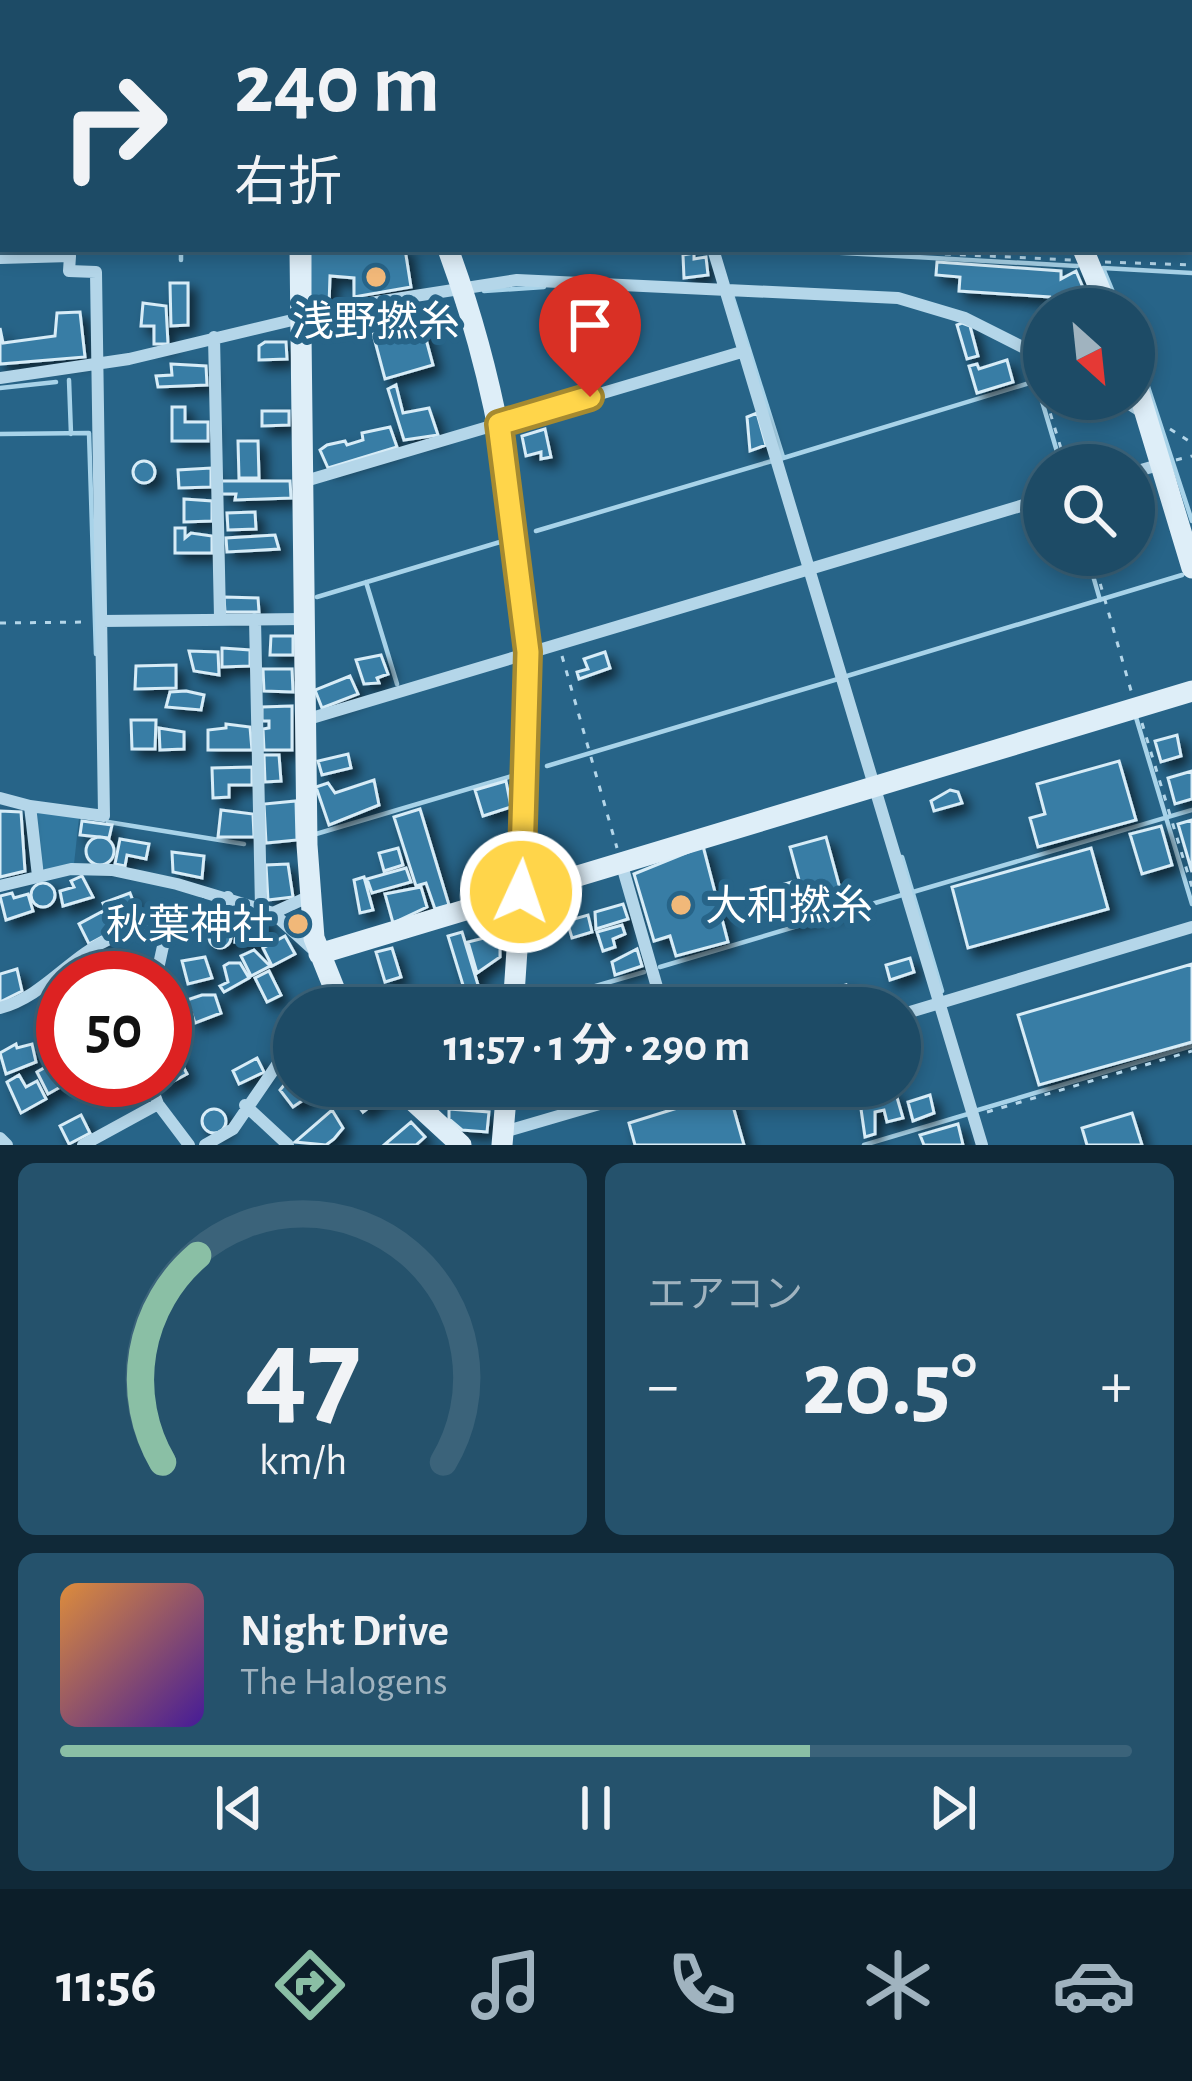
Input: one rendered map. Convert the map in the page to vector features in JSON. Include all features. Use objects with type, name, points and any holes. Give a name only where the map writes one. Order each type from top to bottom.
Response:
[{"type":"street","points":[[299,252],[310,896],[319,954],[333,987]]},
{"type":"street","points":[[449,252],[499,424],[528,652],[514,987]]},
{"type":"street","points":[[714,252],[982,1145]]},
{"type":"street","points":[[1086,255],[1099,288]]},
{"type":"street","points":[[0,257],[70,256],[69,271],[96,272],[104,816],[0,798]]},
{"type":"street","points":[[0,378],[98,365],[462,286],[593,280],[898,298],[965,318],[1023,347]]},
{"type":"street","points":[[214,338],[220,617]]},
{"type":"street","points":[[302,482],[745,351]]},
{"type":"street","points":[[1150,420],[1192,568]]},
{"type":"street","points":[[1155,466],[1164,463]]},
{"type":"street","points":[[305,720],[1023,505]]},
{"type":"street","points":[[254,619],[267,910]]},
{"type":"street","points":[[100,621],[304,619]]},
{"type":"street","points":[[319,954],[1192,691]]},
{"type":"street","points":[[30,806],[38,876]]},
{"type":"street","points":[[621,862],[657,987]]},
{"type":"street","points":[[0,886],[70,869],[112,870],[267,910],[319,954]]},
{"type":"street","points":[[267,910],[310,896]]},
{"type":"street","points":[[0,1008],[28,1000],[112,938],[135,932],[165,937],[212,921],[228,897]]},
{"type":"street","points":[[921,1009],[1192,927]]},
{"type":"street","points":[[162,951],[165,937]]},
{"type":"street","points":[[205,1145],[233,1129],[273,1068]]},
{"type":"street","points":[[245,1106],[287,1145]]},
{"type":"street","points":[[83,1145],[153,1107]]},
{"type":"street","points":[[160,1107],[189,1145]]},
{"type":"street","points":[[420,1107],[461,1145]]},
{"type":"street","points":[[505,1107],[503,1138],[598,1107]]},
{"type":"street","points":[[0,1138],[7,1145]]},
{"type":"path","points":[[963,252],[1086,255],[1192,265]]},
{"type":"path","points":[[1155,419],[1192,442]]},
{"type":"path","points":[[1098,576],[1192,887]]},
{"type":"path","points":[[0,623],[100,621]]},
{"type":"path","points":[[558,643],[621,862]]},
{"type":"path","points":[[974,1116],[1192,1051]]},
{"type":"shaded area","points":[[35,814],[79,818],[74,864],[45,870],[39,864]]},
{"type":"building","name":"浅野撚糸","points":[[310,252],[405,252],[411,287],[354,297],[354,278],[330,276],[329,305],[310,304]]},
{"type":"building","points":[[694,253],[694,259],[706,257],[708,275],[684,278],[683,255]]},
{"type":"building","points":[[937,262],[1061,271],[1061,279],[1076,271],[1083,288],[1023,288],[1023,295],[959,291],[960,277],[936,275]]},
{"type":"building","points":[[170,283],[188,283],[188,325],[171,326]]},
{"type":"building","points":[[143,303],[166,306],[168,344],[154,344],[154,326],[141,326]]},
{"type":"building","name":"浅野撚糸","points":[[417,306],[433,365],[385,379],[373,334],[384,332],[382,317]]},
{"type":"building","points":[[80,312],[85,357],[0,364],[0,328],[3,343],[55,336],[57,313]]},
{"type":"building","points":[[957,325],[970,326],[978,356],[967,359]]},
{"type":"building","points":[[286,342],[287,359],[259,360],[259,346]]},
{"type":"building","points":[[1007,360],[1013,382],[977,393],[969,366],[977,364],[979,369]]},
{"type":"building","points":[[171,364],[206,366],[207,385],[158,387],[156,376],[172,375]]},
{"type":"building","points":[[396,385],[403,413],[429,408],[438,435],[404,440],[388,389]]},
{"type":"building","points":[[172,407],[185,407],[185,422],[208,422],[208,441],[172,441]]},
{"type":"building","points":[[262,411],[289,411],[289,425],[262,426]]},
{"type":"building","points":[[757,413],[766,445],[750,451],[747,417]]},
{"type":"building","points":[[390,427],[397,447],[328,468],[320,450],[327,445],[345,441],[347,445],[363,440],[362,433]]},
{"type":"building","points":[[545,429],[551,457],[541,459],[541,452],[526,456],[522,436]]},
{"type":"building","points":[[238,441],[258,441],[259,478],[239,478]]},
{"type":"building","points":[[144,461],[155,472],[144,483],[133,472]]},
{"type":"building","points":[[211,468],[211,487],[179,488],[178,470]]},
{"type":"building","points":[[221,481],[290,481],[291,498],[235,500],[236,494],[221,494]]},
{"type":"building","points":[[184,499],[212,501],[212,521],[184,522]]},
{"type":"building","points":[[255,512],[256,529],[228,530],[227,513]]},
{"type":"building","points":[[175,528],[185,528],[185,538],[191,533],[212,536],[212,553],[175,553]]},
{"type":"building","points":[[275,535],[279,549],[227,552],[226,538]]},
{"type":"building","points":[[224,597],[258,598],[259,612],[225,612]]},
{"type":"building","points":[[271,636],[293,636],[293,655],[270,655]]},
{"type":"building","points":[[222,648],[250,650],[250,666],[222,667]]},
{"type":"building","points":[[189,651],[218,652],[219,675],[194,671]]},
{"type":"building","points":[[605,652],[610,668],[579,679],[577,672],[588,669],[584,659]]},
{"type":"building","points":[[381,655],[388,674],[377,678],[379,683],[364,684],[356,660]]},
{"type":"building","points":[[176,665],[176,688],[135,689],[136,666]]},
{"type":"building","points":[[263,669],[292,669],[293,692],[264,691]]},
{"type":"building","points":[[350,676],[358,694],[322,708],[315,690]]},
{"type":"building","points":[[170,692],[204,695],[201,710],[166,707]]},
{"type":"building","points":[[292,706],[292,750],[264,750],[263,729],[269,728],[269,721],[262,721],[262,707]]},
{"type":"building","points":[[131,720],[156,720],[155,749],[132,749]]},
{"type":"building","points":[[226,724],[250,727],[252,750],[208,750],[208,730],[226,728]]},
{"type":"building","points":[[159,728],[184,732],[184,749],[160,750]]},
{"type":"building","points":[[1177,735],[1181,756],[1161,762],[1155,741]]},
{"type":"building","points":[[348,754],[351,768],[322,775],[318,761]]},
{"type":"building","points":[[264,755],[279,755],[281,781],[265,782]]},
{"type":"building","points":[[1119,761],[1136,820],[1038,847],[1030,818],[1045,814],[1037,784]]},
{"type":"building","points":[[252,767],[252,785],[229,785],[229,797],[213,798],[212,768]]},
{"type":"building","points":[[1192,771],[1192,799],[1175,804],[1168,778]]},
{"type":"building","points":[[374,780],[379,805],[329,825],[316,787],[328,783],[335,793]]},
{"type":"building","points":[[506,781],[511,807],[483,816],[475,790]]},
{"type":"building","points":[[950,790],[958,792],[962,803],[934,811],[931,801]]},
{"type":"building","points":[[296,801],[297,840],[266,843],[264,804]]},
{"type":"building","points":[[420,809],[449,905],[435,909],[426,883],[416,886],[394,817]]},
{"type":"building","points":[[221,810],[253,814],[254,837],[218,837]]},
{"type":"building","points":[[0,811],[21,812],[25,871],[0,877]]},
{"type":"building","points":[[1192,820],[1192,872],[1178,824]]},
{"type":"building","points":[[82,821],[112,825],[109,838],[80,835]]},
{"type":"building","points":[[1161,826],[1172,865],[1142,874],[1130,834]]},
{"type":"building","points":[[100,837],[110,841],[114,851],[110,861],[100,865],[90,861],[86,851],[90,841]]},
{"type":"building","points":[[826,837],[845,907],[784,924],[774,887],[799,880],[790,847]]},
{"type":"building","points":[[120,839],[149,844],[146,859],[127,855],[125,866],[115,864]]},
{"type":"building","name":"大和撚糸","points":[[703,846],[728,942],[676,956],[670,936],[654,941],[634,874]]},
{"type":"building","points":[[398,848],[403,865],[384,871],[379,853]]},
{"type":"building","points":[[1091,848],[1108,909],[968,948],[952,887]]},
{"type":"building","points":[[172,852],[204,856],[202,878],[173,872]]},
{"type":"building","points":[[288,864],[293,897],[268,900],[266,865]]},
{"type":"building","points":[[406,868],[411,882],[372,893],[367,879]]},
{"type":"building","points":[[82,876],[93,897],[63,906],[60,891],[74,887],[71,881]]},
{"type":"building","points":[[364,877],[373,910],[360,913],[354,880]]},
{"type":"building","points":[[43,883],[55,895],[43,907],[31,895]]},
{"type":"building","points":[[421,887],[427,907],[393,923],[385,894]]},
{"type":"building","points":[[12,893],[14,898],[28,894],[33,911],[6,920],[0,896]]},
{"type":"building","points":[[130,893],[135,906],[109,916],[103,903]]},
{"type":"building","points":[[623,904],[628,919],[596,929],[595,912]]},
{"type":"building","points":[[103,911],[113,931],[89,944],[79,924]]},
{"type":"building","points":[[588,915],[592,932],[572,938],[567,921]]},
{"type":"building","points":[[254,918],[267,920],[261,944],[235,942],[237,922],[252,927]]},
{"type":"building","points":[[622,925],[625,934],[613,939],[615,947],[603,951],[597,932]]},
{"type":"building","points":[[220,926],[231,937],[220,948],[209,937]]},
{"type":"building","points":[[462,932],[479,987],[464,987],[448,936]]},
{"type":"building","points":[[500,934],[500,957],[477,973],[468,942]]},
{"type":"building","points":[[285,936],[295,954],[272,966],[263,948]]},
{"type":"building","points":[[392,948],[401,977],[385,982],[376,952]]},
{"type":"building","points":[[637,949],[642,966],[615,975],[612,962]]},
{"type":"building","points":[[254,950],[270,966],[251,976],[241,956]]},
{"type":"building","points":[[205,957],[212,978],[192,983],[192,959]]},
{"type":"building","points":[[910,958],[914,972],[890,980],[886,965]]},
{"type":"building","points":[[240,963],[249,978],[224,992],[220,986],[228,982],[224,966]]},
{"type":"building","points":[[1192,964],[1192,1042],[1039,1085],[1018,1015]]},
{"type":"building","points":[[17,969],[22,991],[0,1002],[0,974]]},
{"type":"building","points":[[269,971],[277,987],[273,987],[273,999],[267,1002],[255,978]]},
{"type":"building","points":[[215,995],[221,1013],[195,1023],[192,998]]},
{"type":"building","points":[[16,1044],[17,1048],[32,1044],[36,1062],[6,1074],[0,1053]]},
{"type":"building","points":[[257,1058],[264,1072],[239,1084],[233,1071]]},
{"type":"building","points":[[19,1075],[26,1087],[36,1082],[36,1105],[21,1113],[7,1082]]},
{"type":"building","points":[[930,1095],[934,1113],[913,1121],[909,1107],[921,1107],[921,1098]]},
{"type":"building","points":[[681,1107],[733,1107],[744,1145],[635,1145],[629,1123]]},
{"type":"building","points":[[861,1107],[900,1107],[903,1118],[887,1122],[884,1110],[875,1112],[875,1134],[865,1137]]},
{"type":"building","points":[[214,1109],[223,1112],[223,1130],[214,1133],[205,1130],[202,1121],[205,1112]]},
{"type":"building","points":[[449,1109],[489,1112],[487,1132],[462,1130],[449,1119]]},
{"type":"building","points":[[332,1110],[343,1128],[334,1139],[326,1145],[295,1142]]},
{"type":"building","points":[[1132,1113],[1142,1145],[1087,1145],[1082,1128]]},
{"type":"building","points":[[81,1115],[90,1133],[69,1144],[60,1126]]},
{"type":"building","points":[[411,1122],[425,1137],[416,1145],[384,1145]]},
{"type":"building","points":[[958,1124],[963,1145],[924,1145],[920,1135]]},
{"type":"waterway","points":[[181,252],[181,260]]},
{"type":"waterway","points":[[826,252],[1077,266]]},
{"type":"waterway","points":[[1111,288],[1103,268],[1192,273]]},
{"type":"waterway","points":[[484,291],[544,287]]},
{"type":"waterway","points":[[732,295],[783,457]]},
{"type":"waterway","points":[[69,380],[71,434]]},
{"type":"waterway","points":[[780,459],[1036,381],[1055,444]]},
{"type":"waterway","points":[[0,388],[56,382]]},
{"type":"waterway","points":[[1155,408],[1192,521]]},
{"type":"waterway","points":[[0,434],[89,433],[96,654]]},
{"type":"waterway","points":[[536,531],[772,461]]},
{"type":"waterway","points":[[317,597],[500,542]]},
{"type":"waterway","points":[[847,676],[1182,575]]},
{"type":"waterway","points":[[1093,576],[1100,600]]},
{"type":"waterway","points":[[366,582],[397,684]]},
{"type":"waterway","points":[[547,766],[838,679]]},
{"type":"waterway","points":[[1135,714],[1192,904]]},
{"type":"waterway","points":[[316,834],[512,776]]},
{"type":"waterway","points":[[913,892],[1192,810]]},
{"type":"waterway","points":[[108,822],[244,844]]},
{"type":"waterway","points":[[902,857],[942,991]]},
{"type":"waterway","points":[[660,967],[902,895]]},
{"type":"waterway","points":[[592,987],[644,972]]},
{"type":"waterway","points":[[978,1110],[1192,1046]]},
{"type":"waterway","points":[[864,1145],[968,1114]]},
{"type":"place","name":"浅野撚糸","points":[[376,277]]},
{"type":"place","name":"大和撚糸","points":[[681,905]]},
{"type":"place","name":"秋葉神社","points":[[298,924]]},
{"type":"route","points":[[521,892],[528,778],[528,652],[508,463],[499,424],[590,397]]}]
